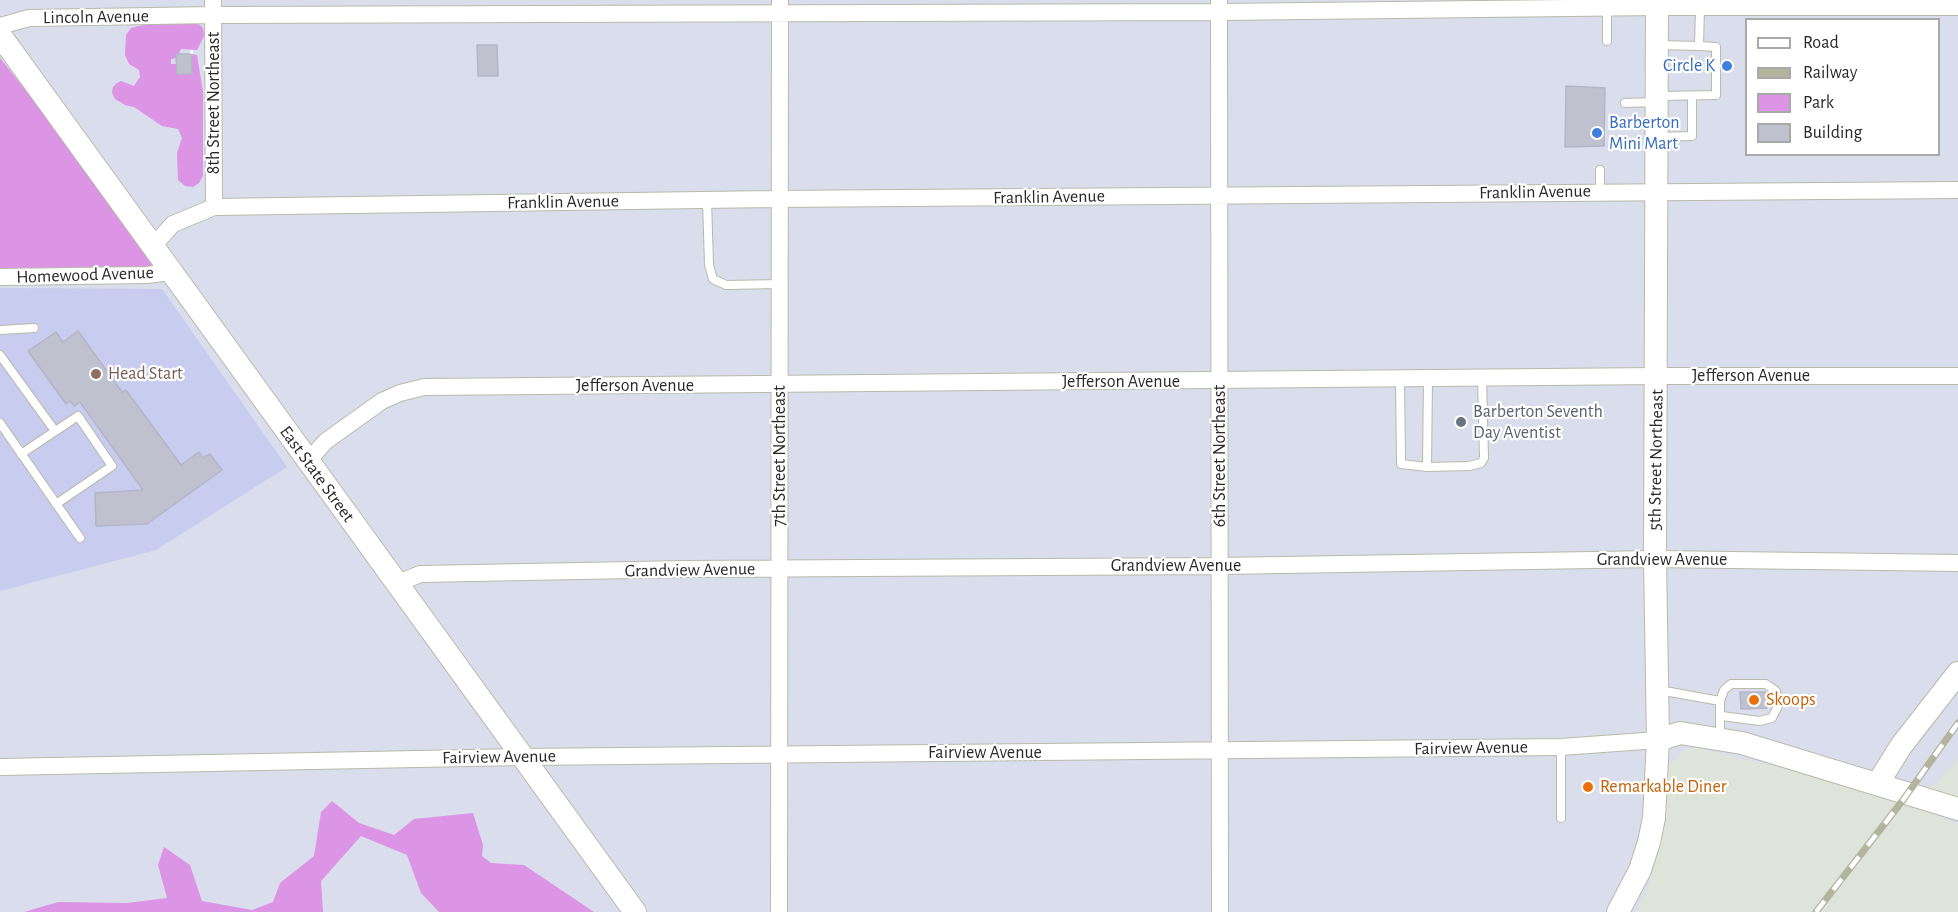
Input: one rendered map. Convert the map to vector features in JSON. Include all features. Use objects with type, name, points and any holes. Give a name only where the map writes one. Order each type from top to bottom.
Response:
[{"type":"street","name":"Lincoln Avenue","points":[[0,26],[29,18],[213,8],[1607,7],[1657,3],[1700,7],[1958,7]]},
{"type":"street","name":"5th Street Northeast","points":[[1618,912],[1640,870],[1649,842],[1654,818],[1658,740],[1655,559],[1657,3]]},
{"type":"street","name":"7th Street Northeast","points":[[779,912],[780,6]]},
{"type":"street","name":"6th Street Northeast","points":[[1219,6],[1220,912]]},
{"type":"street","name":"8th Street Northeast","points":[[213,8],[214,207]]},
{"type":"street","name":"East State Street","points":[[0,35],[635,912]]},
{"type":"street","name":"Franklin Avenue","points":[[153,246],[173,224],[214,207],[780,199],[1958,190]]},
{"type":"street","name":"Homewood Avenue","points":[[0,277],[143,275],[170,272]]},
{"type":"street","name":"Jefferson Avenue","points":[[308,461],[326,441],[382,401],[400,393],[424,387],[1219,382],[1657,376],[1958,376]]},
{"type":"street","name":"Grandview Avenue","points":[[396,584],[420,574],[780,569],[1220,566],[1655,559],[1958,563]]},
{"type":"street","points":[[1878,783],[1901,746],[1958,673]]},
{"type":"street","name":"Fairview Avenue","points":[[0,767],[522,757],[1561,747],[1658,740],[1680,733],[1720,739],[1958,808]]},
{"type":"lane","points":[[1607,7],[1607,41]]},
{"type":"lane","points":[[1699,46],[1700,7]]},
{"type":"lane","points":[[1625,102],[1716,95],[1716,47],[1657,45]]},
{"type":"lane","points":[[1656,137],[1692,136],[1692,96]]},
{"type":"lane","points":[[1600,170],[1600,192]]},
{"type":"lane","points":[[707,200],[709,265],[712,279],[726,285],[780,284]]},
{"type":"lane","points":[[0,330],[34,328]]},
{"type":"lane","points":[[0,355],[55,431]]},
{"type":"lane","points":[[1400,379],[1401,464],[1427,467],[1469,466],[1481,463],[1484,458],[1482,378]]},
{"type":"lane","points":[[1427,467],[1428,379]]},
{"type":"lane","points":[[21,454],[78,416],[112,466],[56,504]]},
{"type":"lane","points":[[0,423],[80,538]]},
{"type":"lane","points":[[1720,739],[1722,716],[1720,701],[1724,690],[1731,684],[1766,684],[1776,691],[1778,706],[1772,718],[1759,721],[1722,716]]},
{"type":"lane","points":[[1657,690],[1720,701]]},
{"type":"lane","points":[[1561,747],[1561,819]]},
{"type":"shaded area","points":[[0,288],[162,289],[287,467],[156,550],[0,591]]},
{"type":"shaded area","points":[[1697,748],[1802,773],[1925,810],[1958,824],[1958,912],[1635,912],[1646,894],[1660,842],[1665,770],[1685,749]]},
{"type":"shaded area","points":[[1958,758],[1958,799],[1925,790],[1937,783]]},
{"type":"green space","points":[[198,23],[203,28],[204,36],[197,50],[181,49],[177,58],[171,59],[171,64],[176,64],[177,74],[192,74],[191,54],[197,55],[203,92],[203,176],[193,187],[185,186],[178,180],[177,153],[182,138],[178,129],[162,126],[134,107],[115,99],[112,93],[117,83],[121,81],[134,86],[140,77],[139,70],[129,64],[125,55],[126,35],[131,28],[147,24]]},
{"type":"green space","points":[[0,58],[170,272],[0,277]]},
{"type":"green space","points":[[332,801],[359,823],[394,835],[414,819],[473,813],[483,845],[482,856],[491,863],[524,865],[594,912],[439,912],[421,893],[407,855],[361,836],[321,881],[323,912],[24,912],[58,902],[127,903],[167,898],[158,865],[164,847],[190,865],[202,901],[252,910],[273,902],[280,883],[314,856],[321,812]]},
{"type":"building","points":[[477,45],[497,45],[498,76],[478,76]]},
{"type":"building","points":[[176,54],[191,54],[192,74],[177,74]]},
{"type":"building","points":[[1566,86],[1605,88],[1604,146],[1565,147]]},
{"type":"building","points":[[78,331],[122,392],[126,390],[181,465],[199,452],[203,458],[210,454],[222,470],[147,524],[96,526],[95,493],[143,490],[80,402],[74,406],[70,401],[66,404],[28,351],[56,332],[63,342]]},
{"type":"building","name":"Skoops","points":[[1740,692],[1766,692],[1767,708],[1741,709]]},
{"type":"railway","points":[[1816,912],[1903,800],[1958,723]]},
{"type":"place","name":"Circle K","points":[[1727,66]]},
{"type":"place","name":"Barberton Mini Mart","points":[[1597,133]]},
{"type":"place","name":"Head Start","points":[[96,374]]},
{"type":"place","name":"Barberton Seventh Day Aventist","points":[[1461,422]]},
{"type":"place","name":"Skoops","points":[[1754,700]]},
{"type":"place","name":"Remarkable Diner","points":[[1588,787]]}]
